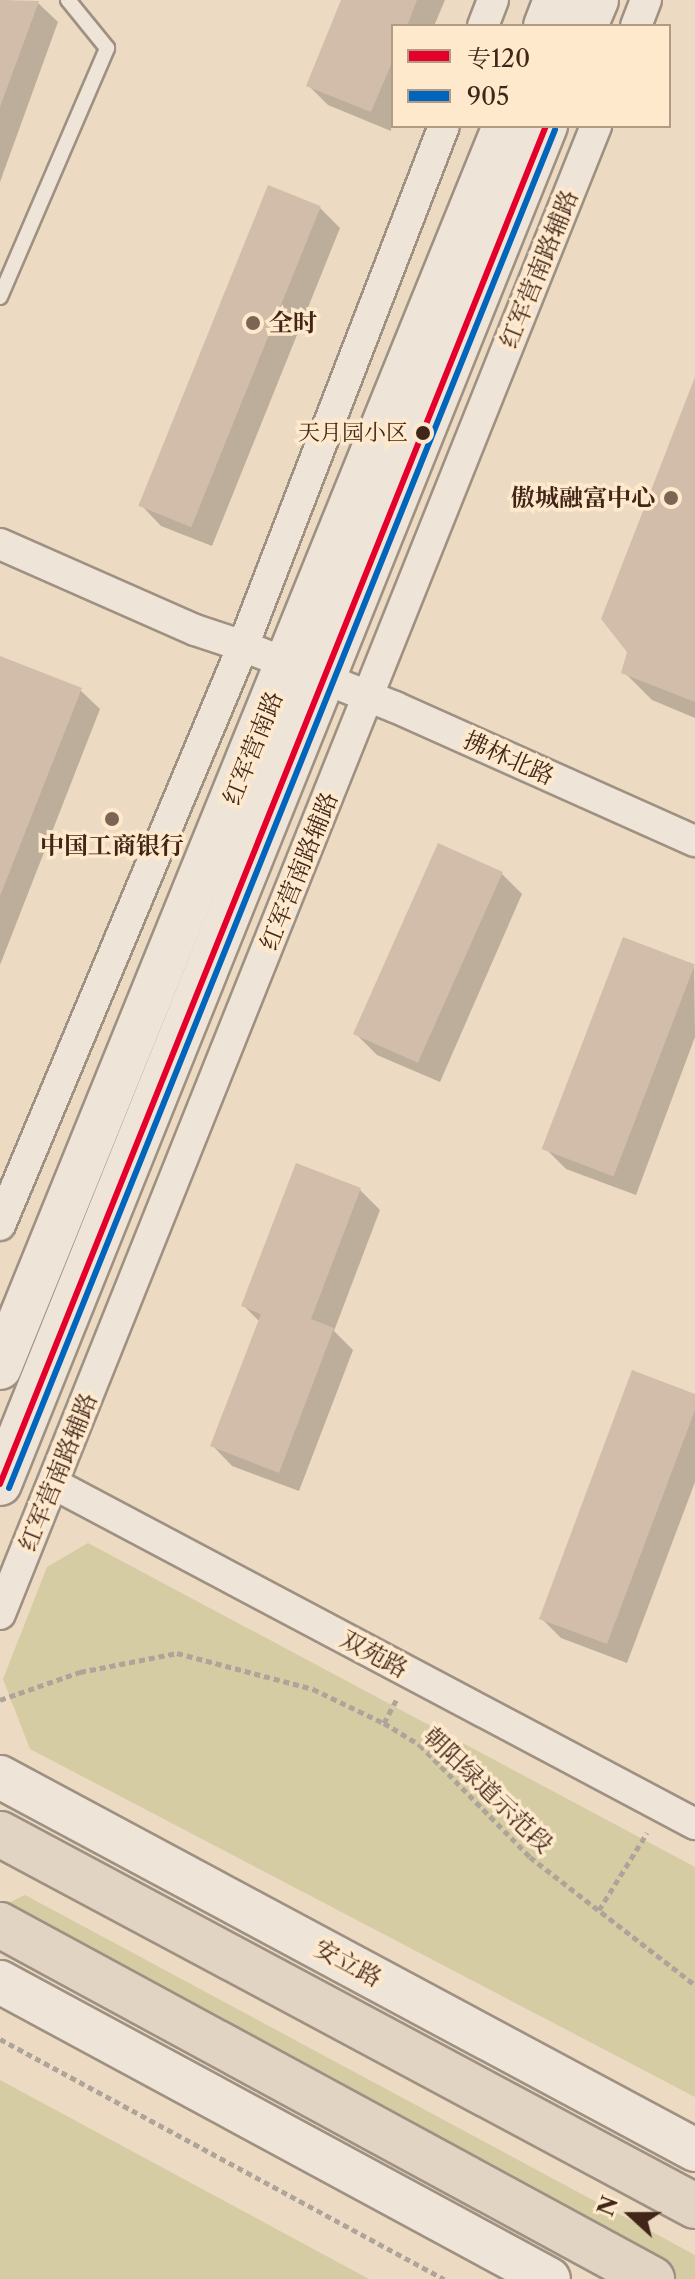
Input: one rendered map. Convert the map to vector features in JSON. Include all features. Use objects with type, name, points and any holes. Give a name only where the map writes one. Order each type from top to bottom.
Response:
[{"type":"main road","points":[[546,24],[555,0]]},
{"type":"main road","points":[[587,24],[597,0]]},
{"type":"main road","name":"红军营南路","points":[[0,1484],[305,671],[503,128]]},
{"type":"main road","name":"红军营南路","points":[[0,1368],[545,128]]},
{"type":"main road","name":"安立路","points":[[0,1777],[695,2150]]},
{"type":"main road","name":"安立路","points":[[0,1834],[695,2206]]},
{"type":"main road","points":[[0,1925],[652,2279]]},
{"type":"main road","points":[[0,1982],[549,2279]]},
{"type":"street","points":[[484,24],[493,0]]},
{"type":"street","points":[[637,24],[646,0]]},
{"type":"street","points":[[0,1225],[243,646],[443,128]]},
{"type":"street","name":"红军营南路辅路","points":[[0,1614],[595,128]]},
{"type":"street","name":"拂林北路","points":[[0,544],[195,630],[369,697],[695,841]]},
{"type":"street","name":"双苑路","points":[[54,1484],[695,1824]]},
{"type":"lane","points":[[0,297],[107,48],[68,0]]},
{"type":"path","name":"朝阳绿道示范段","points":[[0,1700],[80,1672],[177,1653],[313,1689],[384,1723],[420,1745],[530,1857],[695,1985]]},
{"type":"path","points":[[599,1910],[663,1808]]},
{"type":"path","points":[[0,2039],[444,2279]]},
{"type":"shaded area","points":[[88,1543],[695,1867],[695,2097],[30,1749],[3,1679],[47,1567]]},
{"type":"shaded area","points":[[25,1895],[695,2255],[695,2279],[638,2279],[0,1907]]},
{"type":"shaded area","points":[[0,2080],[369,2279],[0,2279]]},
{"type":"building","points":[[0,0],[39,1],[0,107]]},
{"type":"building","points":[[341,0],[417,0],[408,24],[391,24],[391,65],[371,112],[306,86]]},
{"type":"building","points":[[268,185],[321,206],[191,527],[138,506]]},
{"type":"building","name":"傲城融富中心","points":[[695,377],[695,702],[621,673],[627,652],[601,619]]},
{"type":"building","points":[[0,656],[82,688],[0,896]]},
{"type":"building","points":[[438,843],[503,872],[418,1063],[353,1034]]},
{"type":"building","points":[[623,937],[695,965],[614,1177],[542,1149]]},
{"type":"building","points":[[296,1163],[361,1188],[311,1319],[334,1328],[279,1473],[210,1446],[261,1314],[241,1306]]},
{"type":"building","points":[[632,1370],[695,1394],[695,1410],[607,1644],[539,1619]]},
{"type":"transit line","name":"专120","points":[[0,1484],[545,128]]},
{"type":"transit line","name":"905","points":[[9,1488],[555,130]]},
{"type":"place","name":"全时","points":[[253,323]]},
{"type":"place","name":"天月园小区","points":[[423,433]]},
{"type":"place","name":"傲城融富中心","points":[[671,498]]},
{"type":"place","name":"中国工商银行","points":[[112,819]]}]
